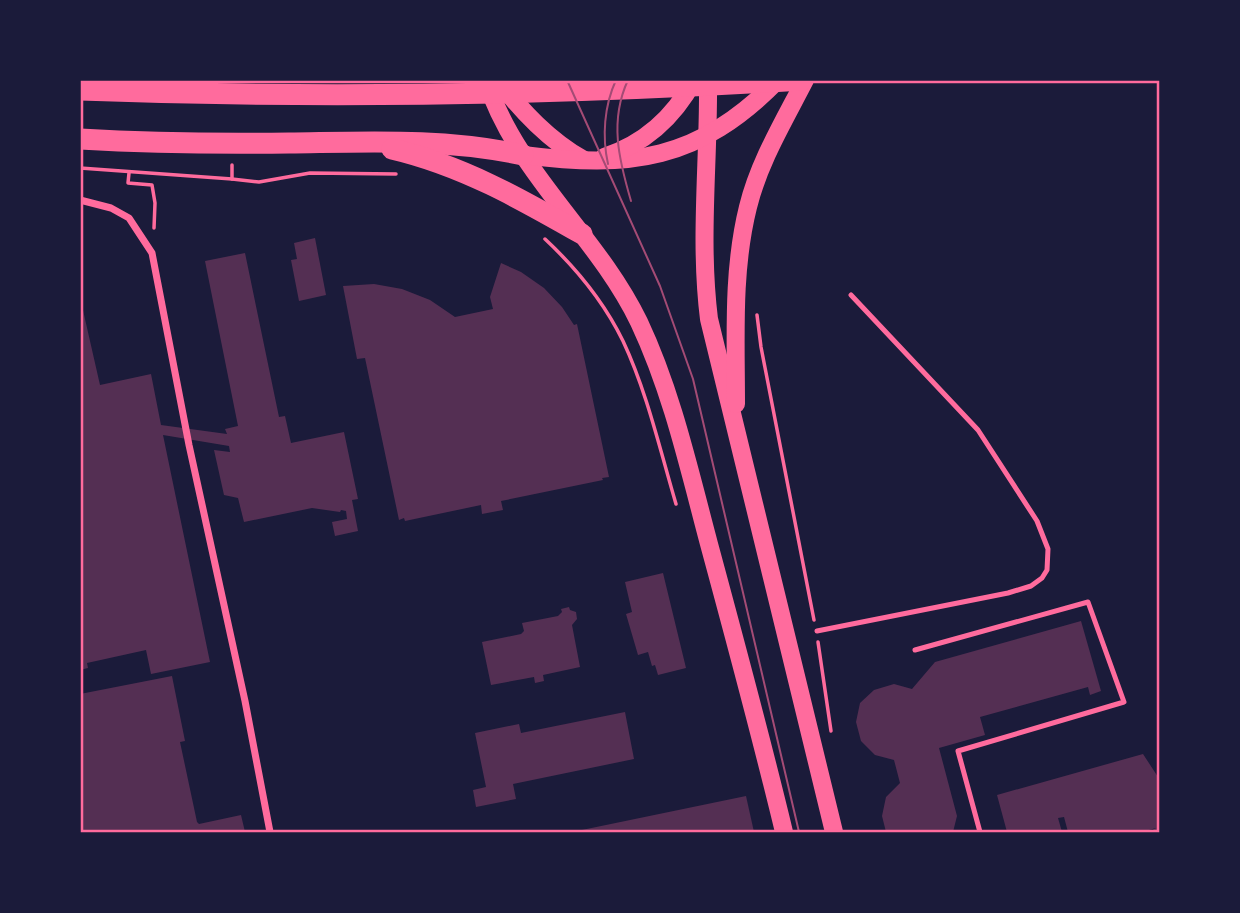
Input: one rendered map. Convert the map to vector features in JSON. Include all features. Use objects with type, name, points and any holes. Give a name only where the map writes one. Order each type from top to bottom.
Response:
[{"type":"highway","points":[[80,90],[197,94],[413,94],[804,80]]},
{"type":"highway","points":[[80,139],[278,143],[430,142],[474,146],[523,155]]},
{"type":"highway","points":[[278,143],[392,149],[417,156],[472,174],[582,234]]},
{"type":"main road","points":[[485,80],[501,121],[623,294],[655,356],[690,474],[784,832]]},
{"type":"main road","points":[[498,80],[520,107],[555,139],[587,162]]},
{"type":"main road","points":[[587,162],[632,146],[647,136],[675,109],[694,80]]},
{"type":"main road","points":[[708,80],[705,282],[715,345],[834,832]]},
{"type":"main road","points":[[523,155],[587,162],[648,157],[708,135],[743,113],[778,80]]},
{"type":"main road","points":[[736,425],[736,308],[743,233],[759,173],[804,80]]},
{"type":"street","points":[[80,200],[111,208],[128,218],[152,253],[270,832]]},
{"type":"lane","points":[[817,631],[1008,593],[1031,586],[1042,578],[1049,561],[1048,549],[1037,521],[978,430],[851,296]]},
{"type":"lane","points":[[915,650],[1088,602],[1124,702],[958,751],[981,832]]},
{"type":"path","points":[[232,165],[232,179]]},
{"type":"path","points":[[80,168],[258,182],[310,173],[368,172],[406,175]]},
{"type":"path","points":[[129,173],[128,183],[152,184],[155,203]]},
{"type":"path","points":[[545,239],[565,257],[584,281],[622,339],[636,371],[677,505]]},
{"type":"path","points":[[757,313],[817,631],[832,742]]},
{"type":"path","points":[[762,394],[770,393]]},
{"type":"building","points":[[315,238],[326,295],[299,301],[291,260],[297,259],[294,243]]},
{"type":"building","points":[[245,253],[279,417],[285,416],[291,443],[344,432],[358,499],[352,500],[358,531],[335,536],[332,522],[347,519],[346,511],[341,510],[312,508],[244,522],[238,498],[224,495],[214,450],[230,452],[229,446],[163,435],[210,662],[151,674],[146,650],[87,663],[88,668],[80,670],[80,297],[100,385],[151,374],[161,425],[227,434],[225,429],[238,426],[205,261]]},
{"type":"building","points":[[501,263],[521,272],[544,288],[574,325],[577,324],[609,477],[501,501],[503,510],[482,514],[481,505],[399,520],[365,358],[357,359],[343,286],[374,284],[402,289],[430,300],[455,317],[493,309],[490,297]]},
{"type":"building","points":[[663,573],[686,668],[658,675],[648,652],[638,655],[626,614],[632,612],[625,582]]},
{"type":"building","points":[[569,607],[576,612],[577,619],[572,625],[580,667],[543,675],[544,681],[535,683],[534,677],[491,685],[482,642],[521,634],[524,631],[522,623],[558,616],[562,612],[561,609]]},
{"type":"building","points":[[1081,621],[1101,691],[1090,695],[1088,687],[980,717],[985,735],[939,748],[957,816],[953,832],[886,832],[882,816],[886,797],[900,783],[894,760],[875,755],[861,741],[856,722],[860,703],[874,690],[894,684],[912,689],[935,662]]},
{"type":"building","points":[[172,676],[185,741],[180,742],[197,822],[199,824],[241,815],[245,832],[80,832],[80,694]]},
{"type":"building","points":[[625,712],[634,759],[513,784],[516,799],[476,807],[473,790],[486,787],[475,733],[519,724],[521,733]]},
{"type":"building","points":[[1143,754],[1160,780],[1160,832],[1149,832],[1156,828],[1142,832],[1068,832],[1064,817],[1058,818],[1062,832],[1007,832],[997,795]]},
{"type":"building","points":[[746,796],[754,832],[577,831]]},
{"type":"tram line","points":[[567,80],[660,286],[693,379],[799,832]]},
{"type":"tram line","points":[[608,164],[605,122],[616,80]]},
{"type":"tram line","points":[[628,80],[622,95],[617,125],[620,156],[631,201]]}]
